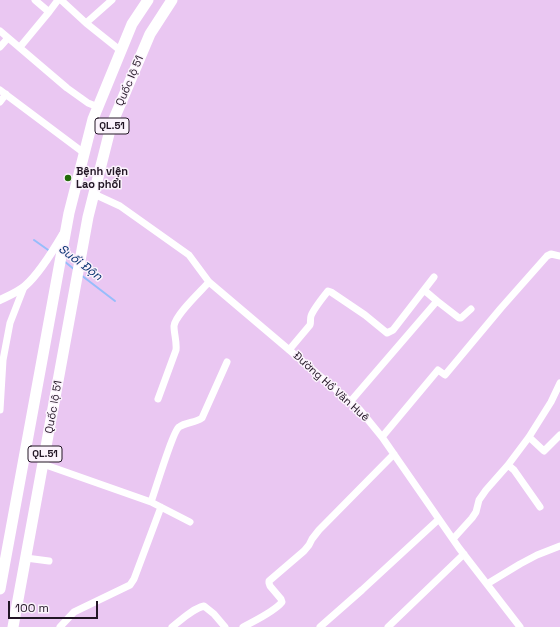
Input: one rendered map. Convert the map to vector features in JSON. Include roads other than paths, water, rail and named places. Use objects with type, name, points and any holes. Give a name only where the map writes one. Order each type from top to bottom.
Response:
[{"type":"highway","name":"Quốc lộ 51","points":[[0,583],[58,273],[58,251],[66,228],[92,119],[132,24],[148,0]]},
{"type":"highway","name":"Quốc lộ 51","points":[[13,627],[88,217],[111,126],[150,34],[172,0]]},
{"type":"street","points":[[35,0],[49,12]]},
{"type":"street","points":[[20,47],[60,0],[86,24],[121,51]]},
{"type":"street","points":[[86,24],[112,0]]},
{"type":"street","points":[[158,21],[178,0]]},
{"type":"street","points":[[0,31],[67,88],[88,103],[98,107]]},
{"type":"street","points":[[0,48],[8,38]]},
{"type":"street","points":[[0,102],[3,92],[84,152]]},
{"type":"street","name":"Đường Hồ Văn Huê","points":[[94,194],[120,206],[189,255],[209,282],[366,416],[453,539],[520,627]]},
{"type":"street","points":[[0,300],[24,287],[50,255],[58,251]]},
{"type":"street","points":[[382,437],[438,370],[445,375],[547,256],[551,254],[560,256]]},
{"type":"street","points":[[289,350],[310,325],[312,313],[328,291],[365,315],[387,333],[393,330],[434,277]]},
{"type":"street","points":[[158,399],[177,346],[174,326],[176,319],[209,282]]},
{"type":"street","points":[[0,410],[3,360],[10,323],[24,287]]},
{"type":"street","points":[[424,290],[437,302],[460,318],[462,318],[471,309]]},
{"type":"street","points":[[350,402],[437,302]]},
{"type":"street","points":[[151,502],[177,429],[180,426],[202,418],[227,362]]},
{"type":"street","points":[[453,539],[472,518],[486,490],[508,465],[529,437],[551,402],[560,383]]},
{"type":"street","points":[[529,437],[544,451],[560,435]]},
{"type":"street","points":[[243,627],[279,606],[282,602],[281,599],[270,586],[269,581],[304,551],[319,530],[394,454]]},
{"type":"street","points":[[43,464],[151,502],[190,522]]},
{"type":"street","points":[[508,465],[514,470],[540,507]]},
{"type":"street","points":[[60,627],[74,612],[130,585],[134,579],[161,507]]},
{"type":"street","points":[[320,627],[439,519]]},
{"type":"street","points":[[487,584],[537,554],[560,546]]},
{"type":"street","points":[[388,627],[464,554]]},
{"type":"street","points":[[26,558],[49,561]]},
{"type":"street","points":[[172,627],[199,607],[204,606],[214,614],[225,627]]},
{"type":"waterway","name":"Suối Độn","points":[[34,240],[51,252]]},
{"type":"waterway","name":"Suối Độn","points":[[64,261],[75,270]]},
{"type":"waterway","name":"Suối Độn","points":[[81,275],[115,301]]},
{"type":"place","name":"Bệnh viện Lao phổi","points":[[68,178]]}]
